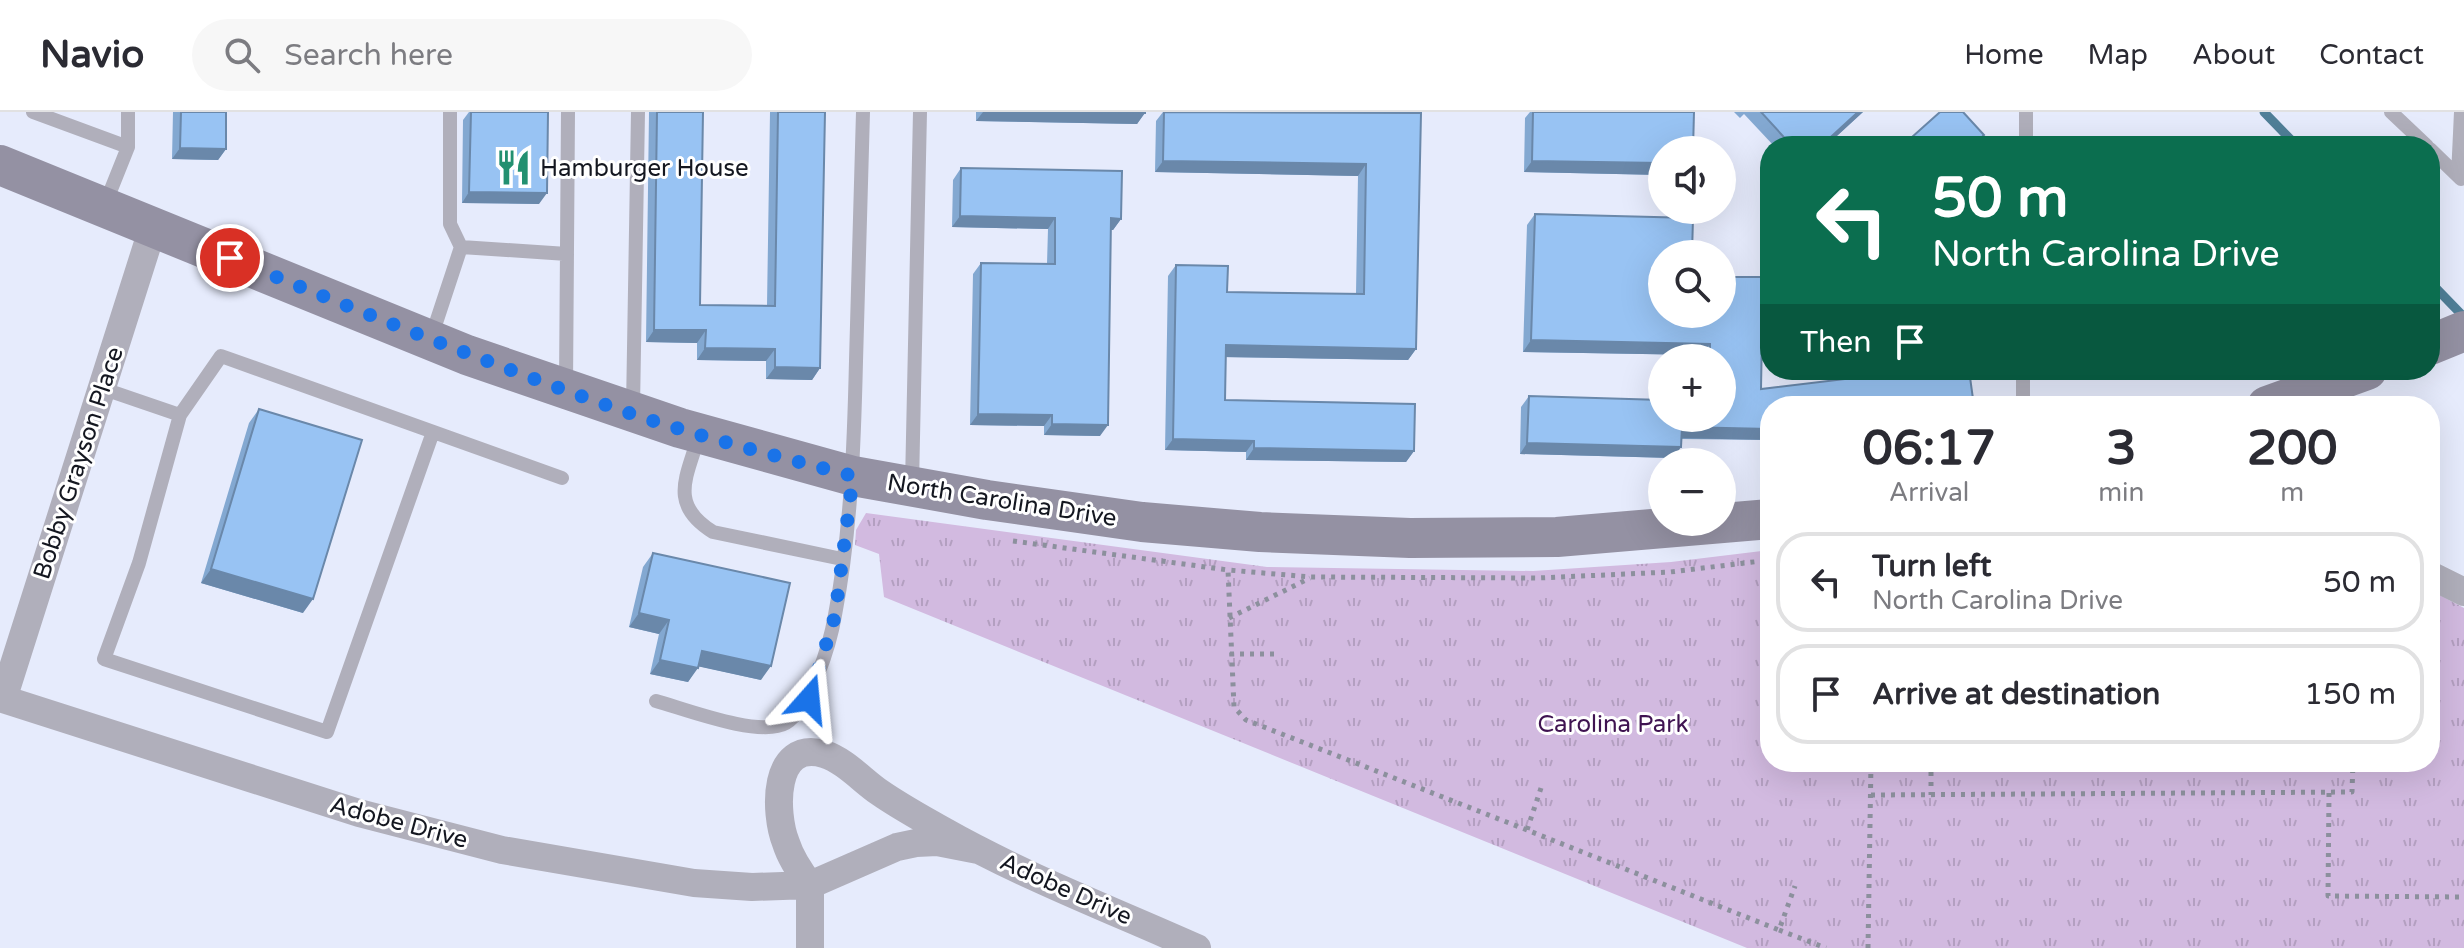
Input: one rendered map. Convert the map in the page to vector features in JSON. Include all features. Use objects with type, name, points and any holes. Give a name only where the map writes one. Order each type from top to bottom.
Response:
[{"type":"main road","name":"North Carolina Drive","points":[[0,165],[430,340],[566,391],[699,434],[853,476],[1142,522],[1260,532],[1410,538],[1557,537],[1760,520]]},
{"type":"main road","points":[[2440,341],[2464,331]]},
{"type":"main road","points":[[2319,396],[2348,380]]},
{"type":"street","name":"Bobby Grayson Place","points":[[2,698],[153,227]]},
{"type":"street","points":[[2440,580],[2464,592]]},
{"type":"street","name":"Adobe Drive","points":[[2,698],[359,813],[502,850],[694,883],[752,887],[810,885],[897,847],[916,843],[937,842],[978,850]]},
{"type":"street","name":"Adobe Drive","points":[[810,885],[798,870],[785,842],[779,812],[782,772],[792,759],[806,752],[829,756],[883,795],[978,850],[1197,948]]},
{"type":"street","points":[[810,885],[810,948]]},
{"type":"lane","points":[[33,112],[128,147]]},
{"type":"lane","points":[[103,207],[128,147],[128,112]]},
{"type":"lane","points":[[430,340],[461,247],[450,224],[450,112]]},
{"type":"lane","points":[[566,391],[568,112]]},
{"type":"lane","points":[[633,414],[638,112]]},
{"type":"lane","points":[[656,701],[743,724],[768,727],[783,724],[797,714],[809,699],[835,616],[853,476],[863,112]]},
{"type":"lane","points":[[912,487],[920,112]]},
{"type":"lane","points":[[2026,112],[2026,136]]},
{"type":"lane","points":[[2391,112],[2416,136]]},
{"type":"lane","points":[[2461,112],[2461,179]]},
{"type":"lane","points":[[2440,159],[2461,179]]},
{"type":"lane","points":[[461,247],[567,254]]},
{"type":"lane","points":[[433,432],[327,732],[104,659],[139,563],[180,415],[221,356],[562,478]]},
{"type":"lane","points":[[101,388],[180,415]]},
{"type":"lane","points":[[699,434],[684,497],[695,520],[713,532],[842,559]]},
{"type":"path","points":[[1760,561],[1670,572],[1538,578],[1311,577],[1228,570],[1234,707],[1246,720],[1826,948]]},
{"type":"path","points":[[1229,618],[1311,577]]},
{"type":"path","points":[[1230,654],[1274,654]]},
{"type":"path","points":[[1868,948],[1871,772]]},
{"type":"path","points":[[1931,772],[1931,795]]},
{"type":"path","points":[[1871,795],[2352,792],[2353,772]]},
{"type":"path","points":[[1527,830],[1541,788]]},
{"type":"path","points":[[2329,793],[2328,896],[2464,897]]},
{"type":"path","points":[[1779,930],[1795,886]]},
{"type":"green space","name":"Carolina Park","points":[[866,513],[1267,567],[1533,571],[1671,562],[1760,551],[1760,772],[2440,772],[2440,595],[2464,608],[2464,948],[1747,948],[884,597],[879,554],[855,545],[856,530]]},
{"type":"building","points":[[181,112],[226,112],[226,149],[180,148]]},
{"type":"building","points":[[471,112],[548,112],[547,193],[469,192]]},
{"type":"building","points":[[657,112],[703,112],[700,305],[775,306],[778,112],[825,112],[820,368],[775,367],[775,349],[705,348],[706,330],[654,330]]},
{"type":"building","points":[[1164,112],[1421,113],[1416,349],[1226,345],[1225,400],[1415,404],[1414,451],[1254,448],[1254,441],[1173,439],[1176,265],[1228,266],[1227,292],[1364,294],[1366,164],[1163,161]]},
{"type":"building","points":[[1533,112],[1694,112],[1693,136],[1648,136],[1648,163],[1532,161]]},
{"type":"building","points":[[1761,112],[1858,112],[1832,136],[1783,136]]},
{"type":"building","points":[[1940,112],[1963,112],[1984,135],[1983,136],[1913,136]]},
{"type":"building","points":[[961,168],[1122,171],[1121,219],[1111,218],[1108,425],[1052,424],[1052,415],[978,414],[981,263],[1055,264],[1055,218],[960,216]]},
{"type":"building","points":[[1535,214],[1648,217],[1648,224],[1693,224],[1692,240],[1648,240],[1648,328],[1736,328],[1736,277],[1760,277],[1761,389],[1836,380],[1970,380],[1973,396],[1760,396],[1760,429],[1736,428],[1736,344],[1531,340]]},
{"type":"building","points":[[1529,396],[1648,400],[1648,432],[1682,432],[1681,447],[1527,443]]},
{"type":"building","points":[[259,409],[362,440],[313,599],[211,569]]},
{"type":"building","points":[[653,553],[790,583],[771,666],[702,651],[698,668],[660,660],[669,620],[639,613]]},
{"type":"waterway","points":[[2264,112],[2287,136]]},
{"type":"waterway","points":[[2440,292],[2464,317]]},
{"type":"place","name":"Hamburger House","points":[[514,168]]},
{"type":"route","points":[[230,258],[467,355],[604,404],[853,476],[835,616],[809,699]]}]
